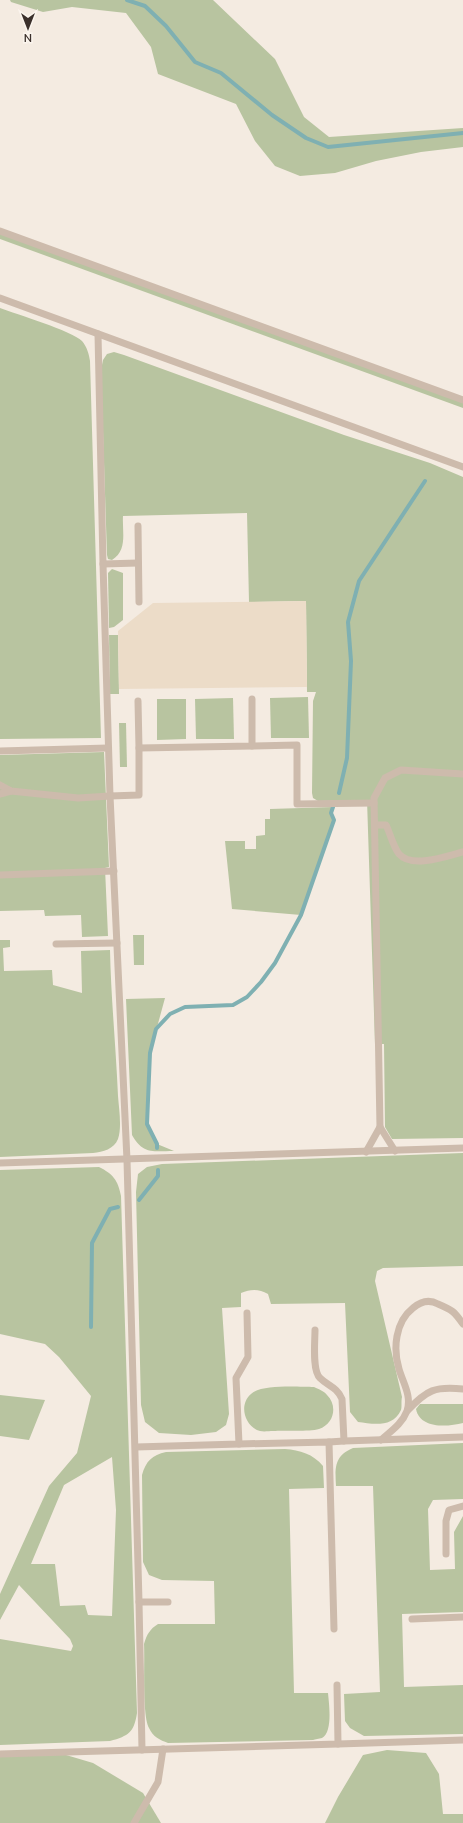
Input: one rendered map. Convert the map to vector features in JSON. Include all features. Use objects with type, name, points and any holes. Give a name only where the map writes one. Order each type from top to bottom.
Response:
[{"type":"lane","points":[[0,231],[463,400]]},
{"type":"lane","points":[[0,298],[463,467]]},
{"type":"lane","points":[[98,334],[108,748],[127,1160],[136,1447],[142,1750]]},
{"type":"lane","points":[[138,526],[138,602]]},
{"type":"lane","points":[[103,564],[138,563]]},
{"type":"lane","points":[[252,699],[252,746]]},
{"type":"lane","points":[[0,794],[11,791],[78,798],[139,795],[138,701]]},
{"type":"lane","points":[[138,748],[297,745],[297,804],[374,803]]},
{"type":"lane","points":[[0,750],[108,748]]},
{"type":"lane","points":[[366,1152],[380,1127],[374,798],[385,778],[401,770],[463,774]]},
{"type":"lane","points":[[0,785],[11,791]]},
{"type":"lane","points":[[375,825],[386,825],[400,854],[412,860],[425,861],[463,852]]},
{"type":"lane","points":[[0,875],[114,870]]},
{"type":"lane","points":[[56,944],[117,943]]},
{"type":"lane","points":[[380,1127],[395,1151]]},
{"type":"lane","points":[[0,1163],[463,1148]]},
{"type":"lane","points":[[408,1410],[408,1393],[399,1368],[396,1334],[405,1314],[420,1302],[434,1302],[454,1311],[463,1324]]},
{"type":"lane","points":[[239,1444],[236,1378],[248,1357],[247,1313]]},
{"type":"lane","points":[[315,1330],[316,1373],[320,1379],[331,1385],[340,1393],[342,1399],[344,1441]]},
{"type":"lane","points":[[381,1440],[399,1425],[408,1410],[421,1396],[443,1387],[463,1388]]},
{"type":"lane","points":[[136,1447],[463,1438]]},
{"type":"lane","points":[[329,1442],[334,1629]]},
{"type":"lane","points":[[446,1554],[446,1521],[449,1510],[463,1506]]},
{"type":"lane","points":[[138,1602],[168,1602]]},
{"type":"lane","points":[[412,1618],[463,1617]]},
{"type":"lane","points":[[337,1685],[338,1744]]},
{"type":"lane","points":[[0,1754],[463,1740]]},
{"type":"lane","points":[[134,1823],[158,1782],[162,1749]]},
{"type":"green space","points":[[10,0],[213,0],[275,59],[304,117],[329,137],[463,128],[463,147],[421,152],[376,161],[335,173],[300,176],[275,166],[255,141],[236,104],[158,74],[151,47],[126,13],[72,7],[43,12],[11,2]]},
{"type":"green space","points":[[0,231],[463,400],[463,408],[0,239]]},
{"type":"green space","points":[[0,308],[67,332],[84,343],[89,356],[101,738],[0,739]]},
{"type":"green space","points":[[114,352],[344,435],[430,463],[463,477],[463,1138],[392,1139],[385,1127],[384,1044],[375,1044],[367,800],[318,801],[313,798],[313,701],[316,692],[307,692],[306,601],[249,602],[247,513],[123,516],[122,546],[117,556],[112,560],[108,559],[101,370],[103,360],[107,354]]},
{"type":"green space","points":[[112,569],[123,573],[123,620],[114,627],[109,628],[108,573]]},
{"type":"green space","points":[[109,635],[118,635],[119,694],[110,694]]},
{"type":"green space","points":[[308,697],[309,738],[271,738],[270,698]]},
{"type":"green space","points":[[233,698],[234,739],[196,739],[195,699]]},
{"type":"green space","points":[[157,699],[186,699],[186,739],[157,740]]},
{"type":"green space","points":[[119,723],[126,723],[127,767],[120,767]]},
{"type":"green space","points":[[104,752],[109,867],[105,868],[108,936],[82,937],[81,915],[45,916],[44,910],[0,911],[0,755]]},
{"type":"green space","points":[[333,807],[331,813],[334,820],[301,915],[232,909],[225,841],[245,841],[245,849],[256,849],[256,836],[265,835],[265,819],[270,819],[270,809]]},
{"type":"green space","points":[[133,935],[144,935],[144,965],[134,965]]},
{"type":"green space","points":[[0,940],[10,940],[10,947],[3,948],[4,971],[52,970],[53,985],[82,993],[81,951],[110,950],[120,1124],[118,1139],[111,1148],[93,1153],[0,1157]]},
{"type":"green space","points":[[165,998],[150,1053],[147,1124],[157,1144],[174,1151],[155,1151],[145,1149],[140,1146],[132,1135],[126,999]]},
{"type":"green space","points":[[463,1153],[463,1266],[383,1268],[377,1271],[375,1281],[402,1397],[401,1410],[393,1420],[382,1424],[358,1422],[350,1412],[345,1303],[271,1304],[268,1294],[255,1290],[241,1293],[241,1307],[222,1308],[229,1414],[226,1425],[216,1432],[191,1435],[159,1433],[145,1422],[141,1405],[136,1192],[138,1174],[147,1167],[162,1164]]},
{"type":"green space","points":[[99,1167],[108,1172],[114,1178],[121,1196],[137,1713],[134,1725],[130,1732],[122,1737],[110,1741],[0,1745],[0,1639],[71,1651],[73,1646],[70,1639],[19,1585],[0,1620],[0,1594],[49,1486],[77,1453],[91,1396],[59,1357],[45,1344],[0,1334],[0,1170]],"holes":[[[112,1457],[116,1510],[112,1616],[88,1615],[85,1605],[60,1606],[55,1564],[31,1564],[64,1485]]]},
{"type":"green space","points":[[271,1387],[314,1387],[326,1394],[332,1404],[333,1414],[331,1419],[324,1427],[309,1430],[260,1431],[250,1425],[247,1420],[244,1409],[245,1404],[251,1394],[256,1391]]},
{"type":"green space","points":[[0,1395],[45,1400],[29,1440],[0,1436]]},
{"type":"green space","points":[[420,1404],[463,1404],[463,1423],[442,1426],[428,1423],[419,1416],[416,1409]]},
{"type":"green space","points":[[463,1443],[463,1499],[433,1500],[428,1509],[430,1570],[455,1569],[454,1532],[463,1516],[463,1612],[402,1614],[404,1687],[463,1685],[463,1734],[364,1736],[350,1728],[345,1721],[344,1694],[380,1692],[373,1486],[336,1486],[337,1463],[342,1455],[353,1448]]},
{"type":"green space","points":[[285,1449],[306,1453],[315,1458],[323,1466],[324,1488],[289,1489],[294,1693],[328,1693],[330,1717],[328,1730],[322,1738],[313,1740],[165,1742],[157,1738],[149,1728],[145,1712],[144,1644],[146,1637],[158,1624],[215,1624],[214,1581],[162,1580],[149,1575],[143,1562],[142,1475],[144,1470],[150,1459],[166,1452]]},
{"type":"green space","points":[[387,1750],[426,1753],[439,1774],[443,1814],[463,1814],[463,1823],[325,1823],[338,1797],[363,1755]]},
{"type":"green space","points":[[56,1752],[93,1763],[143,1793],[161,1823],[0,1823],[0,1754]]},
{"type":"shaded area","points":[[306,601],[307,687],[119,689],[118,631],[153,603]]},
{"type":"waterway","points":[[127,0],[145,6],[166,26],[195,62],[221,73],[272,115],[306,138],[328,147],[463,133]]},
{"type":"waterway","points":[[339,793],[347,758],[351,661],[348,622],[359,581],[425,481]]},
{"type":"waterway","points":[[157,1148],[157,1144],[147,1124],[150,1053],[156,1029],[170,1014],[185,1007],[233,1005],[247,997],[261,982],[275,963],[301,915],[334,820],[331,813],[333,807]]},
{"type":"waterway","points":[[139,1200],[158,1176],[158,1170]]},
{"type":"waterway","points":[[91,1327],[92,1243],[110,1209],[118,1207]]}]
